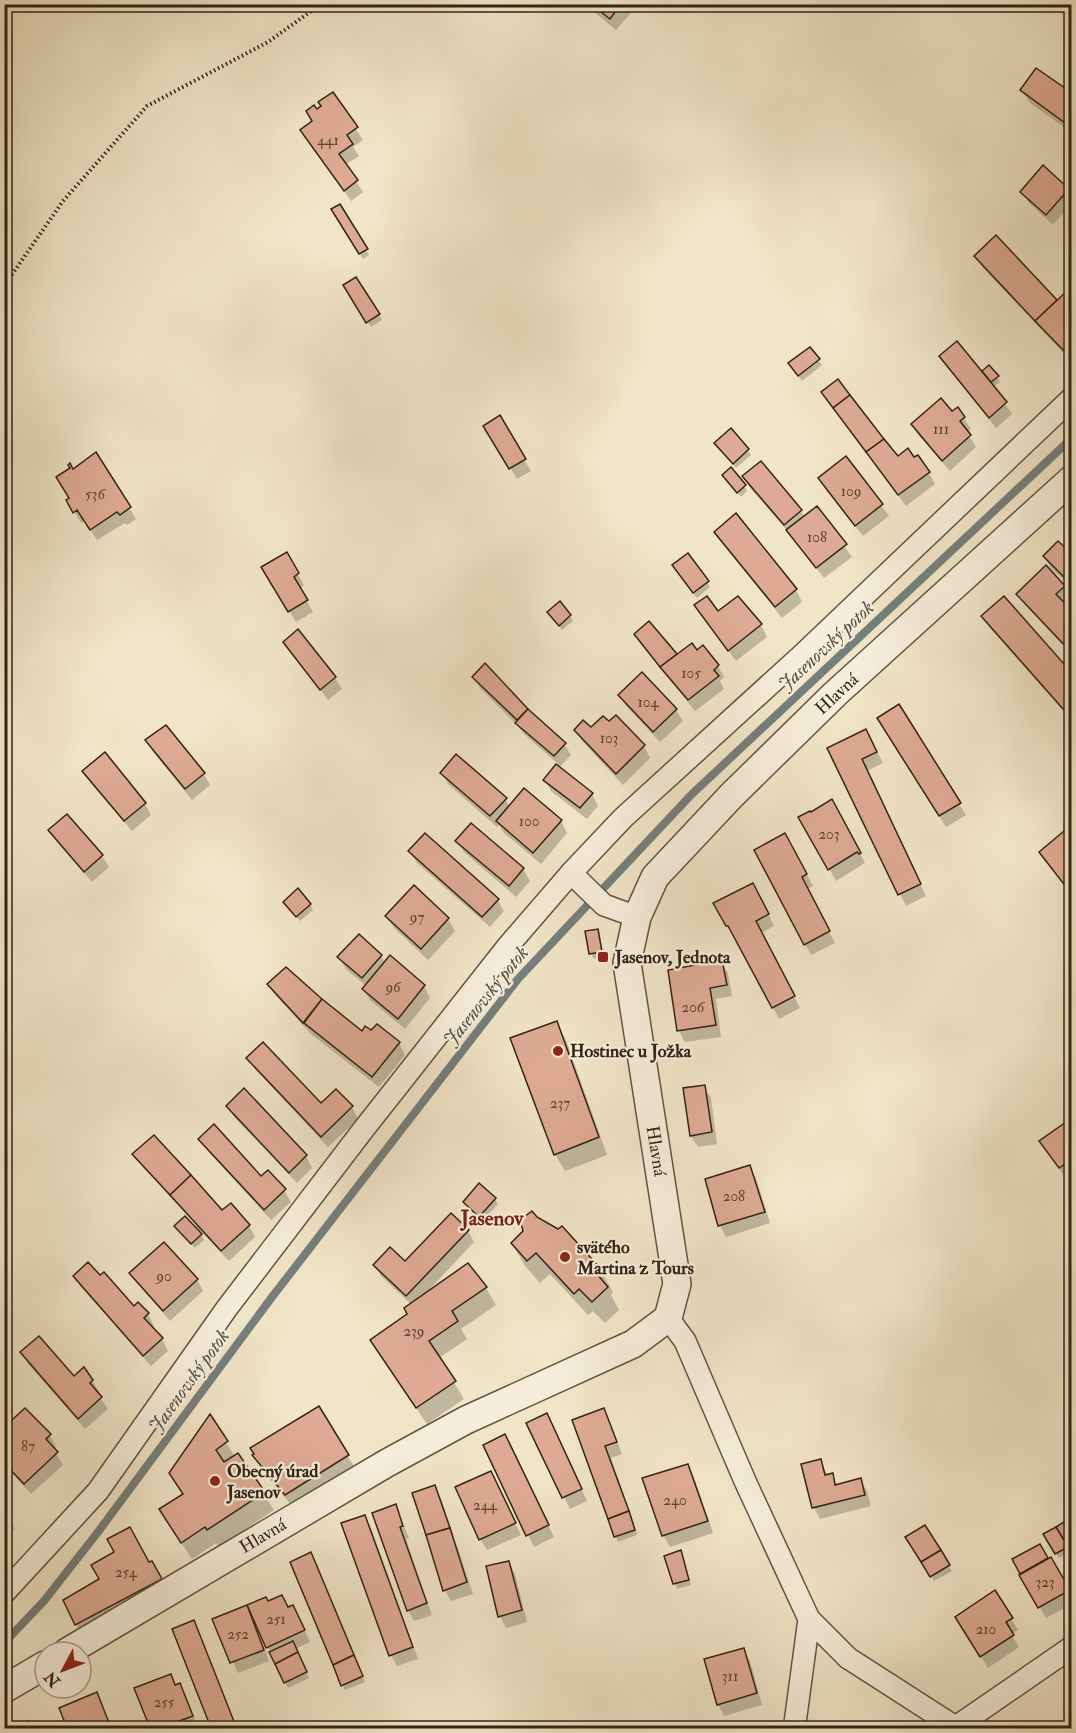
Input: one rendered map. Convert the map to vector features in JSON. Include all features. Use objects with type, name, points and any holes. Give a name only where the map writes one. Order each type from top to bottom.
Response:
[{"type":"street","points":[[4,1593],[98,1491],[227,1308],[508,946],[577,878],[623,818],[802,655],[1071,398]]},
{"type":"street","name":"Hlavná","points":[[87,1640],[387,1463],[466,1420],[633,1344],[668,1318],[677,1284],[627,963],[637,917],[655,877],[730,796],[835,694],[1071,479]]},
{"type":"street","points":[[577,878],[604,905],[637,917]]},
{"type":"street","points":[[668,1318],[685,1341],[745,1481],[809,1619],[848,1658],[956,1728],[1071,1647]]},
{"type":"street","points":[[796,1728],[809,1619]]},
{"type":"street","points":[[4,1689],[33,1672]]},
{"type":"path","points":[[4,286],[63,201],[147,106],[268,42],[321,4]]},
{"type":"building","points":[[591,4],[621,4],[610,19]]},
{"type":"building","points":[[1036,68],[1072,93],[1072,128],[1020,90]]},
{"type":"building","points":[[333,92],[358,127],[347,135],[353,144],[339,154],[358,180],[344,191],[300,130],[312,121],[306,111],[314,105],[317,109],[321,106],[318,102]]},
{"type":"building","points":[[1043,165],[1069,189],[1046,215],[1020,192]]},
{"type":"building","points":[[340,204],[368,249],[359,254],[331,209]]},
{"type":"building","points":[[996,235],[1057,300],[1035,321],[974,256]]},
{"type":"building","points":[[356,277],[380,314],[366,323],[343,285]]},
{"type":"building","points":[[1068,290],[1072,294],[1072,346],[1065,352],[1035,321]]},
{"type":"building","points":[[957,341],[1007,402],[989,418],[939,356]]},
{"type":"building","points":[[810,347],[820,359],[798,376],[788,363]]},
{"type":"building","points":[[989,365],[999,376],[991,382],[982,371]]},
{"type":"building","points":[[838,379],[850,395],[833,408],[821,392]]},
{"type":"building","points":[[850,395],[884,439],[866,452],[833,408]]},
{"type":"building","points":[[941,398],[952,411],[958,407],[965,417],[960,421],[971,435],[942,461],[911,424]]},
{"type":"building","points":[[500,415],[526,459],[509,469],[483,426]]},
{"type":"building","points":[[731,428],[749,449],[733,464],[714,443]]},
{"type":"building","points":[[884,439],[898,456],[908,448],[914,457],[918,455],[930,472],[898,495],[866,452]]},
{"type":"building","points":[[96,452],[131,507],[120,515],[117,512],[90,530],[77,510],[73,513],[66,500],[69,498],[56,477],[70,468],[68,465],[70,463],[73,469]]},
{"type":"building","points":[[846,456],[883,504],[855,526],[818,478]]},
{"type":"building","points":[[761,461],[802,510],[784,525],[742,476]]},
{"type":"building","points":[[731,467],[746,485],[737,493],[722,475]]},
{"type":"building","points":[[817,506],[847,544],[816,568],[786,530]]},
{"type":"building","points":[[736,513],[797,589],[775,607],[714,532]]},
{"type":"building","points":[[1058,541],[1072,554],[1072,585],[1043,556]]},
{"type":"building","points":[[287,552],[299,573],[294,577],[308,600],[288,612],[261,567]]},
{"type":"building","points":[[688,553],[709,581],[693,593],[672,565]]},
{"type":"building","points":[[1046,565],[1065,586],[1056,594],[1072,611],[1072,653],[1016,594]]},
{"type":"building","points":[[707,596],[718,611],[738,596],[762,624],[728,651],[694,605]]},
{"type":"building","points":[[1004,596],[1072,673],[1072,719],[981,616]]},
{"type":"building","points":[[560,601],[571,615],[559,626],[547,612]]},
{"type":"building","points":[[649,621],[677,654],[660,667],[634,634]]},
{"type":"building","points":[[298,629],[336,677],[320,690],[283,642]]},
{"type":"building","points":[[692,643],[697,650],[703,645],[719,665],[714,670],[719,676],[688,700],[660,667]]},
{"type":"building","points":[[485,663],[528,709],[517,720],[472,677]]},
{"type":"building","points":[[642,672],[677,709],[653,732],[618,695]]},
{"type":"building","points":[[899,704],[961,803],[939,816],[877,718]]},
{"type":"building","points":[[528,709],[566,743],[554,756],[515,723]]},
{"type":"building","points":[[616,715],[645,745],[616,774],[574,730],[583,720],[591,727],[603,716],[609,721]]},
{"type":"building","points":[[166,725],[205,773],[185,789],[145,740]]},
{"type":"building","points":[[866,729],[877,752],[862,759],[921,884],[898,895],[827,748]]},
{"type":"building","points":[[105,752],[146,803],[124,821],[82,771]]},
{"type":"building","points":[[456,754],[507,798],[490,816],[440,773]]},
{"type":"building","points":[[556,764],[593,793],[580,808],[543,780]]},
{"type":"building","points":[[524,788],[562,820],[533,853],[496,821]]},
{"type":"building","points":[[832,799],[861,853],[857,852],[828,870],[798,817]]},
{"type":"building","points":[[67,814],[103,855],[84,872],[48,830]]},
{"type":"building","points":[[471,823],[524,868],[509,886],[455,841]]},
{"type":"building","points":[[1070,826],[1072,828],[1070,892],[1039,852]]},
{"type":"building","points":[[425,833],[499,899],[482,917],[408,851]]},
{"type":"building","points":[[785,833],[807,874],[802,877],[830,931],[804,945],[754,850]]},
{"type":"building","points":[[753,883],[769,914],[756,921],[795,996],[772,1008],[728,926],[713,903]]},
{"type":"building","points":[[414,885],[449,918],[421,949],[385,916]]},
{"type":"building","points":[[298,888],[311,904],[296,917],[283,902]]},
{"type":"building","points":[[598,929],[602,952],[589,954],[585,931]]},
{"type":"building","points":[[359,934],[382,955],[362,978],[337,957]]},
{"type":"building","points":[[390,955],[425,985],[398,1019],[362,989]]},
{"type":"building","points":[[722,960],[727,985],[710,988],[716,1025],[677,1031],[668,970]]},
{"type":"building","points":[[286,967],[322,999],[303,1023],[267,984]]},
{"type":"building","points":[[322,999],[362,1031],[365,1026],[371,1030],[377,1024],[400,1042],[372,1077],[304,1023]]},
{"type":"building","points":[[557,1021],[599,1137],[554,1155],[510,1038]]},
{"type":"building","points":[[263,1042],[321,1103],[336,1089],[353,1106],[321,1137],[246,1058]]},
{"type":"building","points":[[705,1085],[712,1132],[690,1136],[683,1088]]},
{"type":"building","points":[[244,1088],[307,1155],[289,1173],[226,1106]]},
{"type":"building","points":[[1072,1118],[1072,1159],[1059,1168],[1039,1141]]},
{"type":"building","points":[[214,1124],[261,1176],[268,1170],[286,1189],[264,1210],[198,1139]]},
{"type":"building","points":[[154,1135],[191,1175],[170,1195],[132,1154]]},
{"type":"building","points":[[750,1165],[765,1212],[718,1226],[705,1179]]},
{"type":"building","points":[[191,1175],[222,1210],[231,1203],[250,1225],[221,1251],[170,1195]]},
{"type":"building","points":[[479,1183],[496,1198],[479,1217],[463,1202]]},
{"type":"building","name":"svätého Martina z Tours","points":[[532,1211],[537,1217],[558,1229],[562,1226],[601,1269],[597,1274],[608,1287],[592,1302],[579,1289],[574,1294],[536,1253],[527,1261],[511,1243],[523,1231],[520,1220]]},
{"type":"building","points":[[451,1213],[469,1230],[406,1296],[373,1265],[390,1247],[405,1261]]},
{"type":"building","points":[[185,1216],[202,1234],[191,1244],[174,1226]]},
{"type":"building","points":[[164,1242],[198,1279],[163,1311],[129,1273]]},
{"type":"building","points":[[88,1262],[100,1275],[104,1272],[134,1306],[138,1302],[149,1313],[144,1318],[163,1338],[143,1356],[73,1276]]},
{"type":"building","points":[[468,1263],[487,1287],[452,1311],[458,1321],[429,1341],[456,1381],[416,1408],[370,1340],[407,1314],[404,1308]]},
{"type":"building","points":[[39,1336],[74,1376],[84,1367],[93,1380],[90,1383],[102,1397],[78,1419],[20,1352]]},
{"type":"building","points":[[319,1406],[349,1455],[285,1495],[252,1455],[254,1454],[250,1448]]},
{"type":"building","points":[[25,1408],[51,1434],[46,1439],[58,1452],[24,1484],[4,1463],[4,1427]]},
{"type":"building","points":[[604,1408],[617,1442],[605,1446],[629,1511],[608,1519],[572,1420]]},
{"type":"building","points":[[547,1413],[582,1489],[562,1498],[526,1423]]},
{"type":"building","name":"Obecný úrad Jasenov","points":[[210,1414],[228,1441],[216,1450],[224,1462],[238,1453],[265,1492],[207,1530],[205,1527],[181,1543],[159,1509],[183,1494],[169,1473]]},
{"type":"building","points":[[505,1434],[549,1525],[526,1536],[483,1445]]},
{"type":"building","points":[[821,1459],[825,1475],[833,1473],[835,1485],[861,1478],[865,1495],[812,1508],[801,1464]]},
{"type":"building","points":[[688,1464],[708,1521],[662,1536],[642,1478]]},
{"type":"building","points":[[491,1471],[516,1523],[479,1540],[455,1487]]},
{"type":"building","points":[[435,1485],[450,1528],[426,1535],[412,1493]]},
{"type":"building","points":[[396,1504],[403,1526],[400,1527],[427,1603],[407,1611],[372,1513]]},
{"type":"building","points":[[629,1511],[635,1530],[614,1537],[608,1519]]},
{"type":"building","points":[[365,1515],[413,1647],[389,1656],[341,1523]]},
{"type":"building","points":[[1067,1520],[1072,1528],[1072,1548],[1069,1549],[1056,1527]]},
{"type":"building","points":[[925,1525],[941,1550],[921,1562],[905,1537]]},
{"type":"building","points":[[130,1527],[149,1562],[152,1561],[162,1579],[75,1625],[63,1600],[99,1579],[91,1565],[114,1552],[107,1539]]},
{"type":"building","points":[[1056,1527],[1068,1547],[1055,1554],[1043,1534]]},
{"type":"building","points":[[450,1528],[467,1582],[443,1591],[426,1535]]},
{"type":"building","points":[[1040,1544],[1048,1558],[1020,1574],[1012,1559]]},
{"type":"building","points":[[681,1550],[689,1580],[673,1584],[664,1556]]},
{"type":"building","points":[[941,1550],[950,1565],[930,1577],[921,1562]]},
{"type":"building","points":[[311,1552],[354,1655],[333,1665],[290,1562]]},
{"type":"building","points":[[1051,1557],[1070,1590],[1038,1608],[1019,1575]]},
{"type":"building","points":[[509,1561],[522,1610],[498,1617],[486,1566]]},
{"type":"building","points":[[995,1590],[1013,1618],[1006,1622],[1014,1635],[980,1657],[955,1617]]},
{"type":"building","points":[[282,1595],[288,1607],[293,1605],[305,1630],[266,1648],[247,1605],[266,1597],[268,1601]]},
{"type":"building","points":[[247,1605],[264,1650],[230,1663],[212,1619]]},
{"type":"building","points":[[194,1620],[235,1724],[224,1728],[211,1728],[172,1629]]},
{"type":"building","points":[[293,1641],[298,1652],[275,1664],[269,1652]]},
{"type":"building","points":[[744,1648],[757,1693],[717,1705],[704,1659]]},
{"type":"building","points":[[298,1652],[307,1672],[284,1683],[275,1664]]},
{"type":"building","points":[[354,1655],[363,1676],[341,1686],[333,1665]]},
{"type":"building","points":[[171,1674],[175,1685],[180,1683],[193,1716],[160,1728],[150,1728],[134,1688]]},
{"type":"building","points":[[97,1692],[111,1728],[67,1728],[59,1708],[78,1700],[93,1700],[93,1694]]},
{"type":"building","points":[[29,1721],[32,1728],[10,1728]]},
{"type":"waterway","name":"Jasenovský potok","points":[[4,1643],[44,1601],[98,1532],[272,1297],[518,979],[692,794],[1072,438]]},
{"type":"place","name":"Jasenov, Jednota","points":[[603,957]]},
{"type":"place","name":"Hostinec u Jožka","points":[[558,1051]]},
{"type":"place","name":"svätého Martina z Tours","points":[[565,1257]]},
{"type":"place","name":"Obecný úrad Jasenov","points":[[215,1481]]},
{"type":"district","name":"Jasenov","points":[[492,1218]]}]
